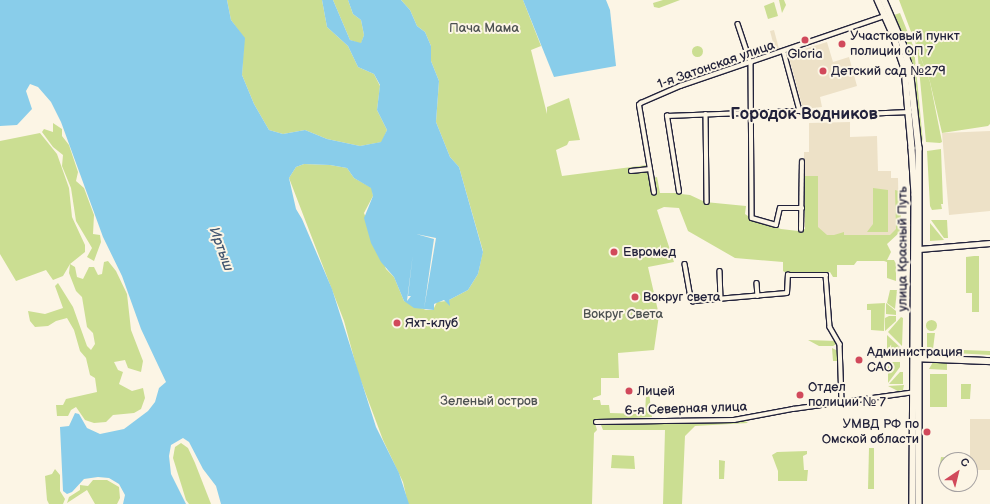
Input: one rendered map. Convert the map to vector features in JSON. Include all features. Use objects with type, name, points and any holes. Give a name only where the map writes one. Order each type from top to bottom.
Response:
[{"type":"main road","name":"улица Красный Путь","points":[[878,0],[888,15],[910,68],[919,249],[916,358]]},
{"type":"main road","name":"улица Красный Путь","points":[[884,0],[902,59],[915,148],[916,392],[913,504]]},
{"type":"main road","points":[[916,358],[990,360]]},
{"type":"main road","name":"улица Красный Путь","points":[[916,392],[919,504]]},
{"type":"street","name":"1-я Затонская улица","points":[[654,193],[640,104],[680,86],[784,52],[888,15]]},
{"type":"street","points":[[738,24],[751,63],[752,218],[776,225],[780,208],[802,208]]},
{"type":"street","points":[[784,52],[800,111]]},
{"type":"street","points":[[679,192],[667,116],[800,111],[814,116],[910,112]]},
{"type":"street","points":[[706,114],[707,202]]},
{"type":"street","points":[[801,230],[802,162]]},
{"type":"street","points":[[631,172],[650,169]]},
{"type":"street","points":[[919,249],[990,243]]},
{"type":"street","points":[[685,264],[692,300],[787,293],[788,275],[823,274],[828,280],[830,327],[840,344],[842,402]]},
{"type":"street","points":[[720,272],[721,298]]},
{"type":"street","points":[[757,283],[758,296]]},
{"type":"street","name":"6-я Северная улица","points":[[596,422],[734,420],[842,402],[916,392]]},
{"type":"shaded area","points":[[774,30],[779,49],[775,50],[770,31]]},
{"type":"shaded area","name":"Детский сад №279","points":[[827,42],[833,62],[849,57],[857,86],[820,97],[822,107],[803,109],[788,54]]},
{"type":"shaded area","points":[[850,122],[850,137],[877,136],[878,171],[891,171],[891,178],[898,178],[899,230],[891,238],[818,236],[804,227],[804,152],[809,152],[809,123]]},
{"type":"shaded area","points":[[990,131],[990,211],[949,215],[942,133]]},
{"type":"shaded area","points":[[970,419],[990,419],[990,470],[978,470],[978,452],[970,452]]},
{"type":"green space","points":[[227,0],[322,0],[327,27],[348,46],[358,67],[374,74],[380,86],[377,110],[387,130],[382,142],[360,146],[327,139],[305,130],[283,134],[269,130],[254,104],[242,75],[244,38],[231,20]]},
{"type":"green space","points":[[333,0],[348,0],[353,14],[361,20],[364,35],[361,44],[350,40]]},
{"type":"green space","name":"Зеленый остров","points":[[401,0],[523,0],[541,46],[531,50],[547,114],[547,107],[569,98],[580,140],[569,141],[567,145],[556,150],[562,176],[647,165],[652,193],[656,192],[653,178],[657,177],[660,193],[677,193],[678,187],[678,193],[690,195],[705,202],[746,206],[745,214],[751,218],[781,229],[798,231],[805,229],[805,176],[818,176],[818,227],[827,235],[834,235],[844,232],[844,235],[890,235],[896,229],[895,190],[902,192],[900,232],[887,244],[891,252],[887,260],[894,260],[896,264],[896,281],[887,278],[887,262],[884,261],[857,261],[854,265],[837,265],[837,277],[833,277],[830,272],[786,273],[783,271],[783,262],[735,258],[688,231],[679,208],[664,207],[657,210],[674,262],[648,267],[659,315],[654,350],[618,353],[619,378],[601,378],[601,395],[593,398],[593,400],[600,400],[601,405],[609,405],[610,413],[645,414],[646,394],[649,392],[652,417],[594,420],[597,430],[594,433],[592,504],[408,504],[403,482],[383,440],[358,373],[344,321],[289,178],[296,167],[304,164],[330,165],[347,168],[354,178],[372,188],[373,196],[364,213],[386,269],[394,277],[404,301],[426,310],[433,310],[437,302],[447,301],[449,304],[449,300],[468,290],[478,274],[483,251],[459,167],[450,157],[436,122],[439,81],[431,61],[431,46],[425,32],[417,26],[410,10]]},
{"type":"green space","points":[[663,0],[680,0],[659,8],[654,7],[653,3]]},
{"type":"green space","points":[[779,0],[784,0],[786,5],[782,13]]},
{"type":"green space","points":[[899,0],[990,0],[990,124],[988,126],[942,133],[930,82]]},
{"type":"green space","points":[[774,2],[778,16],[768,19],[764,6]]},
{"type":"green space","points":[[900,13],[914,48],[923,142],[920,133],[915,75],[905,39],[894,15]]},
{"type":"green space","points":[[695,46],[699,46],[701,47],[701,55],[695,56],[692,53],[692,49]]},
{"type":"green space","points":[[917,48],[930,82],[942,142],[940,143],[926,142]]},
{"type":"green space","points":[[53,123],[62,129],[62,136],[69,145],[78,172],[76,181],[84,188],[94,215],[93,234],[100,235],[101,242],[94,261],[87,257],[92,248],[76,221],[71,188],[62,166],[63,155],[53,147],[42,132],[44,129],[53,132]]},
{"type":"green space","points":[[40,133],[57,154],[69,188],[72,217],[85,245],[85,252],[70,264],[63,276],[53,280],[46,270],[16,281],[0,254],[0,141]]},
{"type":"green space","points":[[941,149],[943,204],[941,204],[942,209],[932,210],[930,206],[927,151]]},
{"type":"green space","points":[[873,188],[888,190],[888,232],[867,232],[873,224]]},
{"type":"green space","points":[[931,220],[947,220],[948,238],[944,238]]},
{"type":"green space","points":[[930,223],[944,240],[930,241]]},
{"type":"green space","points":[[979,256],[979,312],[972,312],[972,293],[966,293],[966,257]]},
{"type":"green space","points":[[108,261],[116,271],[127,294],[131,330],[143,361],[141,372],[128,368],[125,360],[114,362],[118,370],[123,372],[119,384],[132,391],[143,388],[145,398],[141,409],[134,413],[113,415],[106,422],[94,423],[85,420],[76,407],[71,410],[68,416],[57,416],[56,405],[63,405],[66,399],[97,392],[95,378],[90,375],[86,358],[80,351],[74,330],[67,318],[56,321],[48,326],[35,327],[30,321],[28,311],[45,314],[63,308],[55,286],[58,283],[73,307],[87,346],[91,350],[95,344],[93,333],[87,327],[82,297],[76,291],[69,273],[70,264],[75,267],[77,277],[83,279],[89,267],[94,267],[98,275],[102,274],[104,262]]},
{"type":"green space","points":[[890,290],[897,290],[895,309],[887,303]]},
{"type":"green space","points":[[885,303],[884,331],[871,330],[871,310],[867,310],[867,304]]},
{"type":"green space","points":[[886,303],[896,311],[896,315],[886,314]]},
{"type":"green space","points":[[889,316],[896,316],[896,321],[885,331],[885,318]]},
{"type":"green space","points":[[901,317],[903,318],[902,346],[888,332]]},
{"type":"green space","points":[[929,320],[933,320],[935,321],[935,329],[929,330],[926,327],[926,323]]},
{"type":"green space","points":[[927,333],[935,333],[933,349],[927,348]]},
{"type":"green space","points":[[887,335],[903,350],[903,355],[887,355]]},
{"type":"green space","points":[[808,340],[836,341],[838,343],[833,346],[819,346]]},
{"type":"green space","points":[[832,348],[838,351],[838,361],[833,361]]},
{"type":"green space","points":[[936,349],[990,351],[990,355],[935,352]]},
{"type":"green space","points":[[888,362],[900,362],[900,367],[888,383]]},
{"type":"green space","points":[[933,362],[947,362],[947,370],[929,369]]},
{"type":"green space","points":[[900,372],[903,372],[903,384],[889,384]]},
{"type":"green space","points":[[930,374],[947,374],[947,407],[930,407]]},
{"type":"green space","points":[[961,384],[971,384],[970,399],[961,399]]},
{"type":"green space","points":[[904,385],[903,390],[898,391],[888,386]]},
{"type":"green space","points":[[744,420],[748,423],[695,426],[685,436],[682,504],[663,504],[665,430],[603,430],[601,425]]},
{"type":"green space","points":[[181,443],[188,448],[211,504],[189,504],[186,500],[173,458],[175,447]]},
{"type":"green space","points":[[869,448],[874,448],[874,489],[868,489]]},
{"type":"green space","points":[[807,451],[807,454],[803,456],[804,470],[808,470],[807,481],[778,481],[778,471],[772,455],[777,452]]},
{"type":"green space","points":[[612,455],[634,456],[635,469],[611,468]]},
{"type":"green space","points":[[719,460],[725,461],[724,479],[719,479]]},
{"type":"green space","points":[[55,469],[60,475],[60,491],[65,499],[63,504],[49,504],[47,500],[45,476],[52,474]]},
{"type":"green space","points":[[93,480],[107,480],[119,487],[120,498],[117,504],[95,504],[87,490],[67,503],[69,497],[80,490],[80,485],[88,486]]},
{"type":"water","name":"Иртыш","points":[[0,0],[227,0],[231,20],[245,38],[242,75],[254,104],[269,130],[283,134],[305,130],[327,139],[360,146],[381,142],[387,130],[377,110],[380,85],[374,74],[358,67],[348,46],[327,27],[322,0],[333,0],[350,40],[361,43],[364,35],[361,20],[353,14],[348,0],[401,0],[410,10],[417,26],[425,32],[431,46],[431,61],[439,81],[436,122],[450,157],[459,167],[483,252],[478,274],[468,290],[449,300],[450,306],[444,300],[434,304],[434,310],[414,308],[404,301],[394,277],[381,262],[371,243],[364,218],[373,196],[371,188],[354,178],[347,168],[330,165],[304,164],[296,167],[289,178],[296,209],[302,219],[332,289],[376,427],[399,473],[409,504],[221,504],[216,486],[203,469],[189,442],[183,438],[171,445],[169,456],[171,474],[186,504],[123,504],[125,495],[119,484],[109,478],[98,477],[84,479],[72,492],[67,494],[63,491],[60,427],[69,426],[75,413],[79,414],[87,428],[100,434],[124,429],[148,411],[155,402],[159,388],[166,382],[141,329],[122,276],[103,237],[61,122],[51,102],[38,87],[30,84],[26,91],[32,109],[17,125],[0,126]]},
{"type":"water","points":[[523,0],[606,0],[610,10],[616,66],[554,77]]},
{"type":"pier","points":[[416,234],[436,238],[424,309],[434,239]]},
{"type":"pier","points":[[413,253],[408,296],[411,296],[407,301]]},
{"type":"place","name":"Gloria","points":[[805,40]]},
{"type":"place","name":"Участковый пункт полиции ОП 7","points":[[842,44]]},
{"type":"place","name":"Детский сад №279","points":[[823,71]]},
{"type":"place","name":"Евромед","points":[[614,252]]},
{"type":"place","name":"Вокруг света","points":[[635,297]]},
{"type":"place","name":"Яхт-клуб","points":[[397,323]]},
{"type":"place","name":"Администрация САО","points":[[859,360]]},
{"type":"place","name":"Лицей","points":[[629,391]]},
{"type":"place","name":"Отдел полиции № 7","points":[[800,395]]},
{"type":"place","name":"УМВД РФ по Омской области","points":[[927,432]]},
{"type":"district","name":"Городок Водников","points":[[804,115]]},
{"type":"park label","name":"Пача Мама","points":[[484,28]]},
{"type":"park label","name":"Вокруг Света","points":[[623,314]]}]
